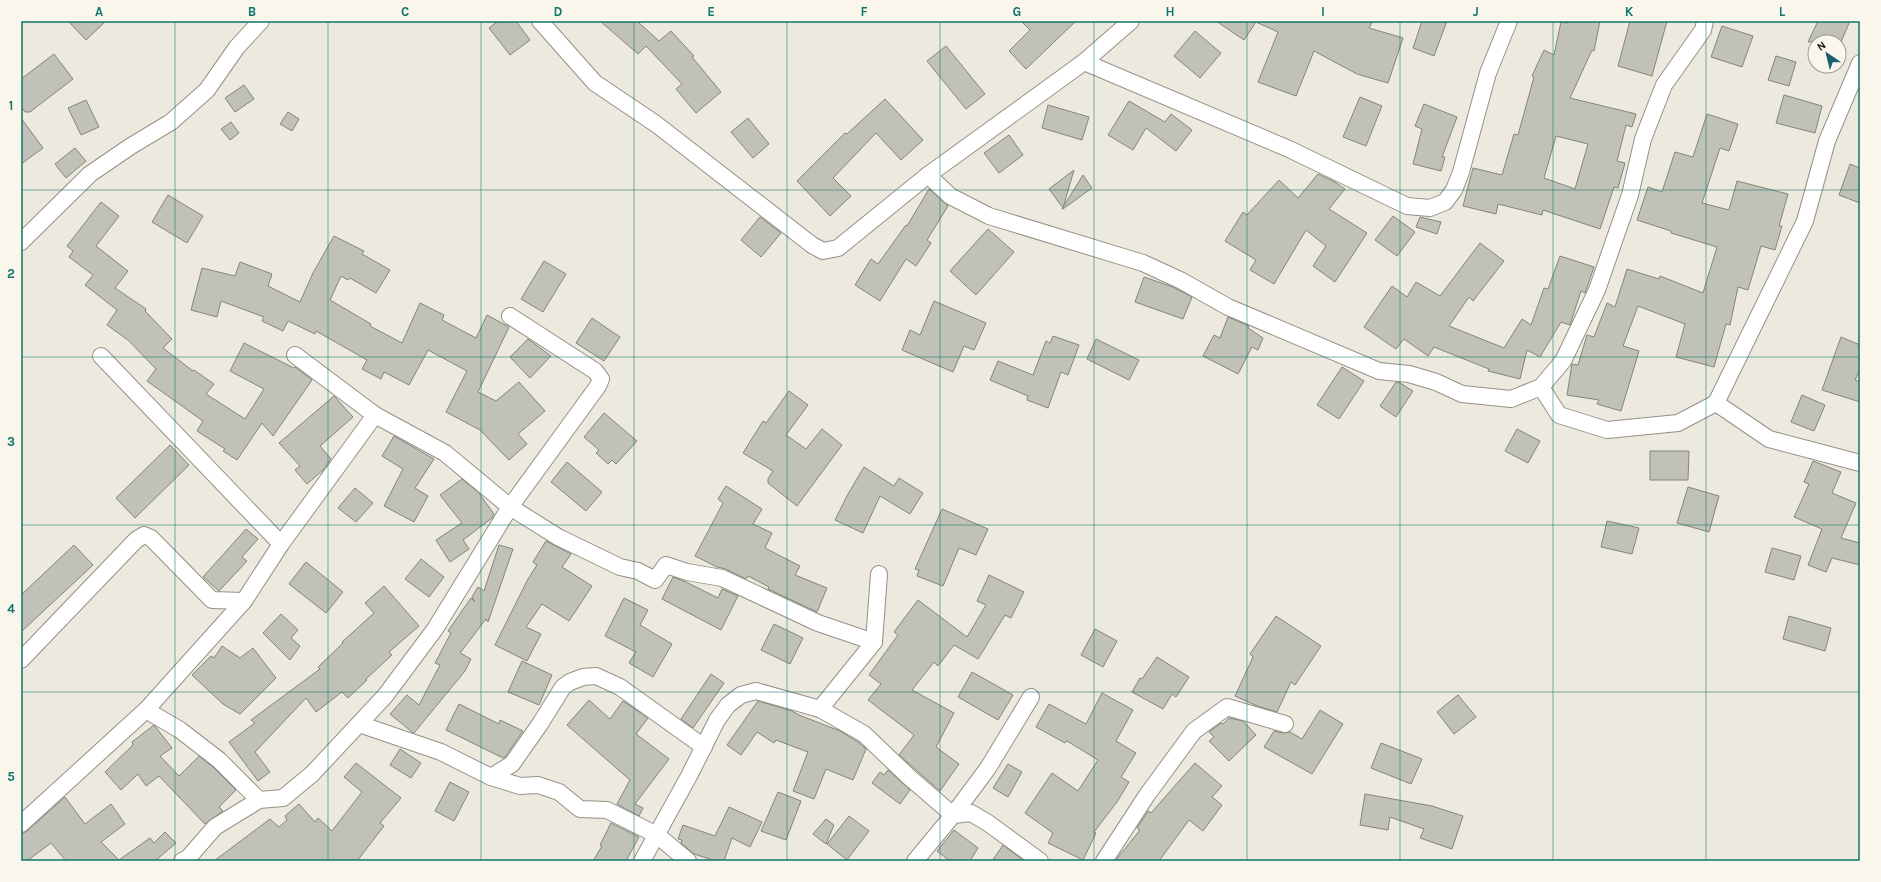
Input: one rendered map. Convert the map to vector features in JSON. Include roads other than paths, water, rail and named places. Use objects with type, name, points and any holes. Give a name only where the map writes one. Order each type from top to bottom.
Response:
[{"type":"street","points":[[21,242],[90,174],[170,122],[207,90],[237,47],[261,21]]},
{"type":"street","points":[[540,21],[595,83],[656,124],[812,245],[823,251],[838,248],[928,175],[1084,62],[1131,21]]},
{"type":"street","points":[[1084,62],[1290,149],[1407,206],[1430,208],[1445,202],[1454,190],[1461,172],[1488,73],[1509,21]]},
{"type":"street","points":[[928,175],[950,196],[989,216],[1143,264],[1182,281],[1228,307],[1379,370],[1409,374],[1436,382],[1462,394],[1511,399],[1541,387],[1563,361],[1597,290],[1630,195],[1643,139],[1664,85],[1703,30],[1705,21]]},
{"type":"street","points":[[1541,387],[1559,415],[1607,430],[1678,423],[1716,403],[1806,221],[1827,141],[1860,64]]},
{"type":"street","points":[[182,861],[188,858],[215,827],[259,800],[283,798],[312,774],[385,696],[435,629],[510,508],[598,386],[601,379],[595,371],[510,316]]},
{"type":"street","points":[[101,356],[281,544]]},
{"type":"street","points":[[295,356],[375,415],[445,453],[510,508],[558,537],[620,567],[638,571],[655,580],[666,565],[688,572],[722,578],[818,622],[874,642]]},
{"type":"street","points":[[1716,403],[1769,440],[1860,463]]},
{"type":"street","points":[[21,824],[146,710],[244,601],[281,544],[375,415]]},
{"type":"street","points":[[21,660],[136,540],[144,535],[151,538],[212,600],[244,601]]},
{"type":"street","points":[[820,709],[874,642],[879,574]]},
{"type":"street","points":[[491,777],[512,764],[540,724],[563,687],[582,677],[596,676],[620,687],[704,747]]},
{"type":"street","points":[[642,861],[704,747],[717,720],[728,705],[741,695],[756,691],[820,709],[864,734],[909,777],[953,815],[971,813],[988,823],[1040,861]]},
{"type":"street","points":[[915,861],[953,815],[988,768],[1031,697]]},
{"type":"street","points":[[1104,861],[1147,795],[1189,737],[1207,720],[1227,707],[1285,724]]},
{"type":"street","points":[[146,710],[180,730],[219,760],[259,800]]},
{"type":"street","points":[[358,724],[441,752],[491,777],[520,786],[538,785],[559,792],[580,809],[607,810],[656,835],[688,861]]}]
